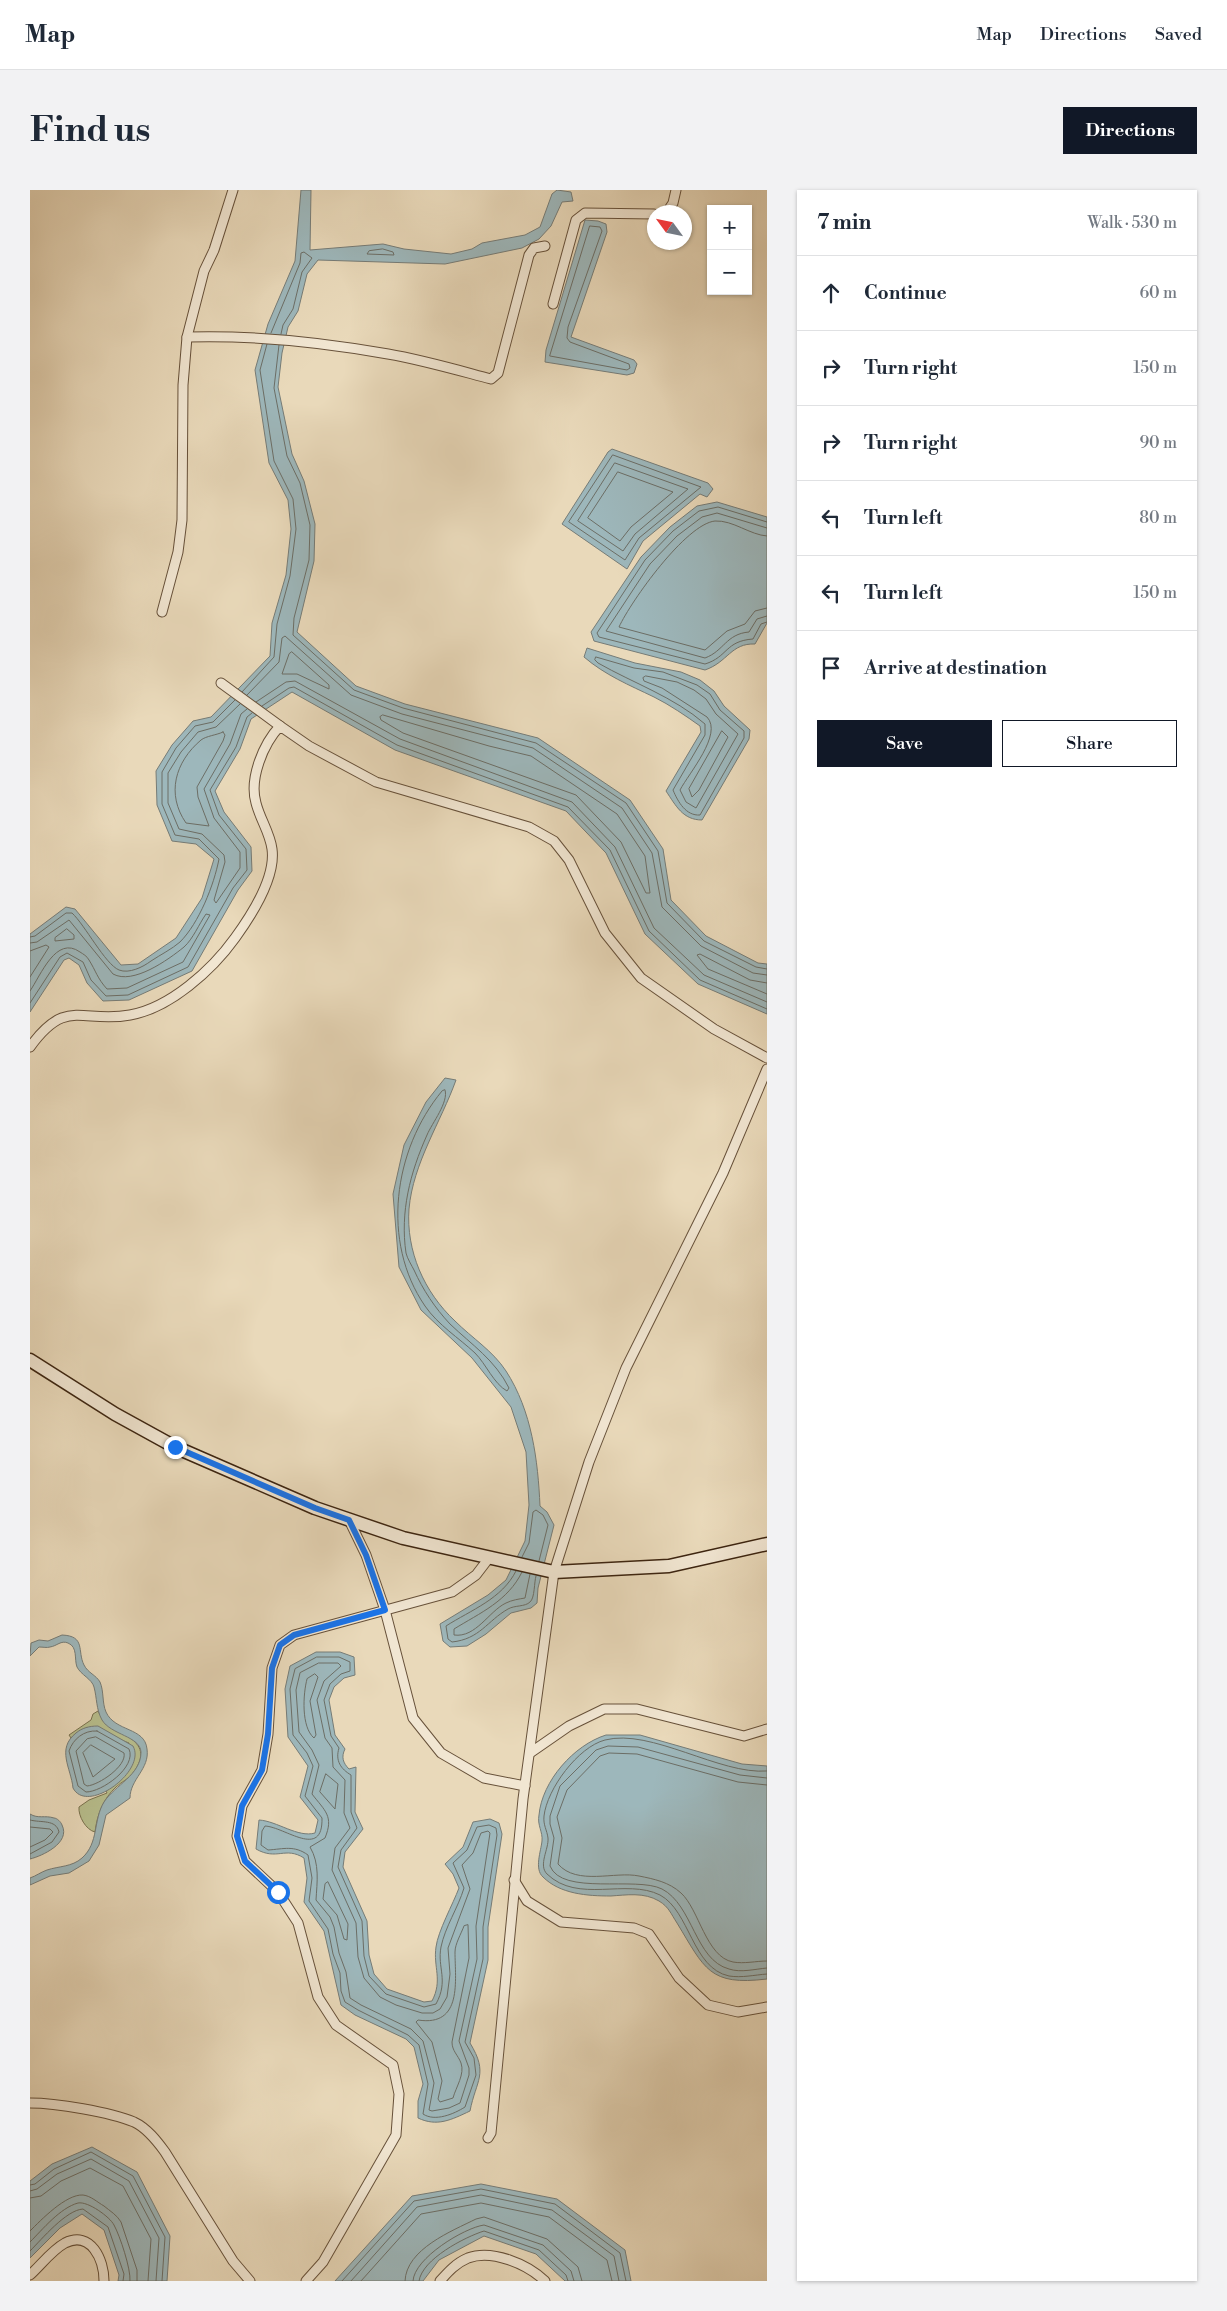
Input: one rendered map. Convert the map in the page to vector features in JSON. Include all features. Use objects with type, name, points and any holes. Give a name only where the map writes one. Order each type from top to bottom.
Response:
[{"type":"street","points":[[162,612],[178,552],[182,520],[183,385],[187,337],[204,271],[214,250],[233,190]]},
{"type":"street","points":[[672,205],[676,190]]},
{"type":"street","points":[[553,304],[576,220],[579,216],[585,213],[647,214]]},
{"type":"street","points":[[187,337],[256,337],[285,340],[390,354],[491,379],[495,378],[498,373],[529,255],[534,248],[545,246]]},
{"type":"street","points":[[221,683],[309,746],[376,782],[529,827],[554,841],[569,860],[605,933],[641,978],[714,1029],[767,1058]]},
{"type":"street","points":[[30,1047],[44,1028],[69,1014],[128,1015],[152,1009],[179,994],[234,939],[267,886],[270,874],[272,850],[256,803],[254,790],[255,778],[262,757],[275,731],[280,726]]},
{"type":"street","points":[[488,2138],[491,2133],[514,1880],[554,1572],[589,1462],[626,1368],[723,1173],[767,1069]]},
{"type":"street","points":[[30,1360],[115,1414],[175,1447],[315,1508],[403,1538],[554,1572],[668,1566],[767,1544]]},
{"type":"street","points":[[349,1520],[366,1555],[385,1610],[413,1718],[441,1753],[484,1778],[525,1786]]},
{"type":"street","points":[[306,2281],[323,2262],[396,2135],[399,2094],[393,2065],[336,2025],[318,1998],[298,1923],[278,1892],[245,1861],[237,1836],[242,1806],[262,1770],[268,1734],[272,1668],[280,1645],[294,1635],[452,1592],[476,1575],[489,1558]]},
{"type":"street","points":[[530,1753],[569,1726],[604,1709],[637,1709],[744,1736],[767,1728]]},
{"type":"street","points":[[514,1880],[527,1901],[561,1922],[634,1928],[649,1934],[679,1978],[708,2005],[738,2012],[767,2007]]},
{"type":"street","points":[[30,2103],[73,2108],[135,2123],[152,2136],[170,2159],[233,2261],[250,2281]]},
{"type":"street","points":[[30,2275],[64,2244],[81,2240],[88,2243],[98,2254],[104,2281]]},
{"type":"street","points":[[440,2281],[454,2266],[466,2259],[485,2256],[520,2264],[545,2281]]},
{"type":"green space","points":[[98,1711],[112,1726],[137,1744],[140,1752],[140,1761],[133,1773],[111,1792],[104,1802],[97,1819],[95,1832],[89,1829],[83,1822],[79,1807],[89,1800],[107,1793],[106,1791],[123,1777],[129,1743],[94,1727],[79,1731],[71,1738],[69,1735],[91,1720],[93,1714]]},
{"type":"water","points":[[301,190],[311,190],[310,250],[383,244],[404,249],[451,254],[472,249],[482,243],[525,235],[540,227],[552,194],[557,190],[571,192],[573,201],[562,202],[551,226],[539,239],[522,248],[445,264],[318,260],[307,274],[298,311],[288,327],[282,353],[278,387],[292,454],[304,481],[315,524],[314,561],[297,632],[356,686],[405,704],[538,738],[630,800],[663,849],[671,900],[706,936],[758,963],[767,964],[767,1014],[698,984],[645,934],[606,853],[566,811],[395,750],[292,692],[251,719],[240,749],[215,791],[224,812],[251,847],[252,871],[238,890],[192,971],[129,1000],[103,1001],[87,983],[79,965],[69,958],[64,960],[30,1012],[30,934],[66,907],[75,909],[121,965],[138,964],[176,938],[202,898],[214,859],[196,844],[172,841],[157,805],[156,771],[172,745],[193,721],[211,717],[270,656],[272,623],[286,575],[291,529],[288,500],[269,463],[255,370],[268,324],[295,261]]},
{"type":"water","points":[[585,220],[606,224],[607,232],[571,337],[634,360],[637,364],[634,373],[627,375],[545,362],[546,350]]},
{"type":"water","points":[[612,449],[708,483],[713,489],[707,497],[700,494],[643,541],[627,569],[562,524],[608,452]]},
{"type":"water","points":[[717,502],[767,517],[767,623],[755,644],[740,647],[713,667],[705,670],[594,641],[591,632],[641,557],[670,527],[697,506]]},
{"type":"water","points":[[587,648],[635,663],[681,672],[700,680],[714,691],[724,706],[750,730],[749,739],[702,820],[685,815],[666,791],[701,732],[700,726],[654,697],[600,669],[584,657]]},
{"type":"water","points":[[445,1078],[456,1080],[416,1175],[409,1209],[409,1225],[414,1255],[426,1284],[444,1310],[495,1357],[515,1386],[528,1419],[532,1437],[538,1472],[540,1506],[547,1512],[554,1525],[538,1588],[537,1603],[531,1608],[511,1613],[486,1634],[467,1646],[450,1647],[443,1641],[440,1624],[488,1595],[506,1580],[525,1541],[529,1505],[526,1452],[511,1407],[472,1358],[421,1310],[399,1267],[393,1194],[404,1145],[426,1102]]},
{"type":"water","points":[[62,1635],[70,1636],[78,1641],[84,1665],[100,1682],[106,1712],[116,1723],[141,1737],[145,1742],[147,1756],[146,1762],[133,1785],[130,1798],[106,1815],[99,1845],[89,1861],[69,1873],[50,1876],[30,1885],[30,1878],[47,1870],[74,1863],[82,1858],[94,1838],[98,1816],[104,1802],[132,1773],[140,1760],[141,1752],[136,1742],[112,1729],[102,1720],[93,1684],[77,1667],[74,1650],[71,1645],[63,1642],[49,1647],[39,1647],[30,1656],[31,1643],[39,1640],[48,1641]]},
{"type":"water","points":[[316,1652],[340,1652],[354,1657],[355,1675],[344,1678],[334,1687],[329,1700],[335,1735],[345,1749],[343,1755],[344,1762],[349,1769],[356,1767],[355,1812],[363,1829],[345,1852],[343,1867],[367,1921],[369,1955],[374,1974],[387,1989],[424,2002],[432,2001],[437,1987],[435,1954],[437,1941],[459,1888],[453,1874],[445,1864],[463,1847],[473,1822],[490,1819],[499,1823],[502,1834],[488,1927],[488,1960],[470,2043],[479,2062],[479,2077],[470,2111],[450,2120],[431,2122],[418,2118],[418,2101],[423,2084],[414,2047],[406,2039],[355,2015],[341,2005],[324,1931],[304,1902],[307,1878],[304,1858],[291,1853],[270,1854],[256,1849],[259,1820],[302,1833],[315,1833],[318,1820],[300,1797],[308,1766],[288,1737],[285,1689],[290,1666]]},
{"type":"water","points":[[98,1726],[133,1746],[135,1756],[131,1767],[124,1777],[114,1786],[102,1793],[90,1796],[80,1795],[73,1788],[66,1759],[67,1746],[70,1739],[78,1731]]},
{"type":"water","points":[[606,1735],[640,1735],[742,1764],[767,1766],[767,1979],[732,1980],[711,1971],[702,1963],[668,1908],[653,1898],[635,1895],[602,1896],[574,1893],[557,1887],[540,1874],[538,1865],[542,1838],[539,1819],[541,1802],[546,1790],[553,1777],[572,1756],[582,1747]]},
{"type":"water","points":[[30,1814],[59,1820],[64,1832],[59,1843],[54,1848],[30,1859]]},
{"type":"water","points":[[92,2147],[137,2172],[170,2236],[167,2281],[118,2281],[119,2275],[104,2230],[82,2214],[60,2228],[30,2258],[30,2181],[52,2164]]},
{"type":"water","points":[[481,2184],[557,2199],[625,2250],[631,2281],[565,2281],[536,2254],[484,2236],[439,2260],[423,2281],[335,2281],[412,2196]]},
{"type":"route","points":[[175,1447],[235,1475],[349,1520],[366,1555],[385,1610],[294,1635],[280,1645],[272,1668],[268,1734],[262,1770],[242,1806],[237,1836],[245,1861],[278,1892]]}]
